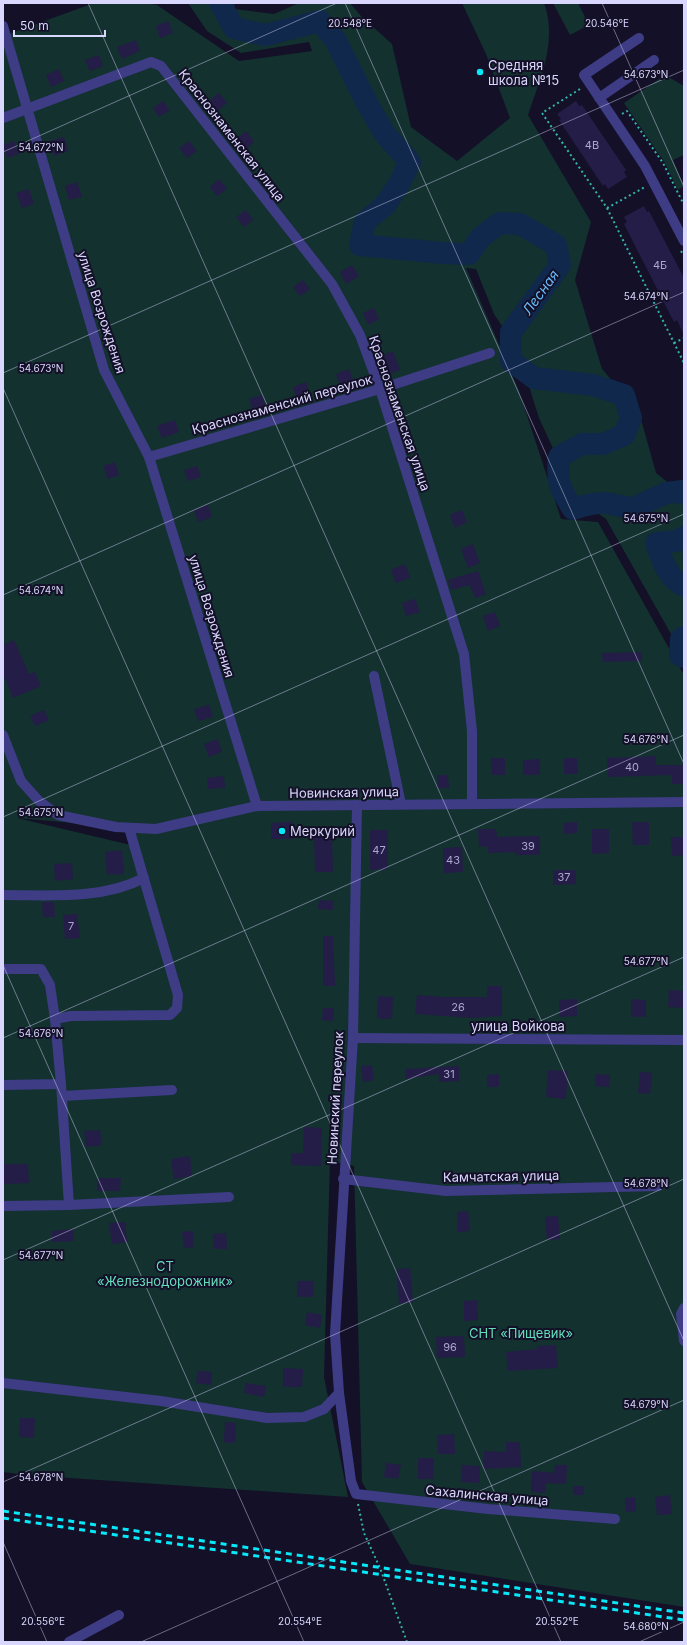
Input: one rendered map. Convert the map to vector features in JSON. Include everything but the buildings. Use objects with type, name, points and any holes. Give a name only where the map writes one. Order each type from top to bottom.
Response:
[{"type":"street","name":"улица Возрождения","points":[[3,26],[104,370],[150,457],[257,806]]},
{"type":"street","points":[[639,38],[584,75],[645,166],[684,241]]},
{"type":"street","points":[[599,98],[654,60]]},
{"type":"street","name":"Краснознаменская улица","points":[[28,108],[151,62],[161,66],[332,284],[360,335],[380,388],[464,654],[472,731],[472,804]]},
{"type":"street","points":[[3,118],[28,108]]},
{"type":"street","name":"Краснознаменский переулок","points":[[150,457],[380,388],[490,353]]},
{"type":"street","points":[[374,676],[401,804]]},
{"type":"street","name":"Новинская улица","points":[[3,736],[21,781],[38,801],[58,815],[116,827],[156,829],[257,806],[684,802]]},
{"type":"street","name":"Новинский переулок","points":[[356,1494],[351,1481],[339,1393],[335,1334],[343,1180],[353,1038],[357,805]]},
{"type":"street","points":[[55,1019],[71,1016],[170,1015],[177,1008],[178,995],[129,828]]},
{"type":"street","points":[[3,896],[103,893],[130,885],[144,878]]},
{"type":"street","points":[[3,969],[41,970],[50,985],[55,1019],[61,1084],[69,1205]]},
{"type":"street","name":"улица Войкова","points":[[353,1038],[684,1040]]},
{"type":"street","points":[[3,1085],[61,1084]]},
{"type":"street","points":[[62,1096],[172,1090]]},
{"type":"street","name":"Камчатская улица","points":[[343,1180],[446,1191],[658,1186]]},
{"type":"street","points":[[3,1206],[69,1205],[230,1196]]},
{"type":"street","points":[[684,1308],[681,1314],[684,1341]]},
{"type":"street","points":[[3,1382],[161,1401],[267,1418],[304,1417],[324,1409],[339,1393]]},
{"type":"street","name":"Сахалинская улица","points":[[356,1494],[488,1509],[615,1519]]},
{"type":"street","points":[[69,1642],[119,1615]]},
{"type":"path","points":[[590,84],[542,113],[607,208],[684,363]]},
{"type":"path","points":[[617,113],[622,114],[627,111],[663,164],[684,205]]},
{"type":"path","points":[[607,208],[648,186]]},
{"type":"path","points":[[674,343],[684,338]]},
{"type":"path","points":[[356,1494],[364,1533],[380,1568],[407,1642]]},
{"type":"green space","points":[[94,3],[147,3],[157,5],[239,61],[312,51],[309,42],[241,53],[207,31],[188,3],[234,3],[235,9],[274,14],[299,3],[350,3],[361,16],[392,44],[411,127],[457,161],[510,118],[486,54],[462,3],[544,3],[548,17],[549,31],[546,60],[528,115],[591,222],[575,280],[602,369],[639,412],[656,473],[684,495],[684,657],[606,519],[576,498],[539,418],[517,348],[494,314],[476,269],[466,268],[519,391],[561,519],[598,522],[684,675],[684,1607],[410,1564],[362,1482],[354,1166],[330,1161],[324,1377],[348,1497],[26,1475],[3,1472],[3,33],[6,35]],"holes":[[[372,215],[371,247],[371,248],[360,245]],[[17,818],[129,828],[135,846]]]},
{"type":"green space","points":[[553,3],[578,3],[589,25],[570,35]]},
{"type":"green space","points":[[665,75],[684,86],[684,155],[673,160],[684,186],[678,190],[665,163],[624,103]]},
{"type":"waterway","name":"Лесная","points":[[220,3],[234,28],[265,35],[320,21],[336,41],[368,105],[385,134],[410,162],[399,184],[386,204],[365,222],[360,245],[442,253],[469,254],[481,237],[500,223],[520,224],[556,245],[560,265],[511,332],[511,361],[534,378],[593,385],[624,395],[631,418],[624,435],[603,444],[582,444],[559,457],[558,472],[560,484],[573,509],[596,503],[615,504],[631,509],[666,493],[682,491],[684,494]]},
{"type":"waterway","name":"Лесная","points":[[684,537],[677,541],[656,543],[669,573],[678,583],[684,586]]},
{"type":"waterway","name":"Лесная","points":[[684,637],[681,639],[680,655],[684,657]]},
{"type":"railway","points":[[3,1511],[684,1613]]},
{"type":"railway","points":[[3,1518],[684,1620]]},
{"type":"place","name":"Средняя школа №15","points":[[480,72]]},
{"type":"place","name":"Меркурий","points":[[282,831]]},
{"type":"park label","name":"СТ «Железнодорожник»","points":[[165,1274]]},
{"type":"park label","name":"СНТ «Пищевик»","points":[[521,1333]]}]
